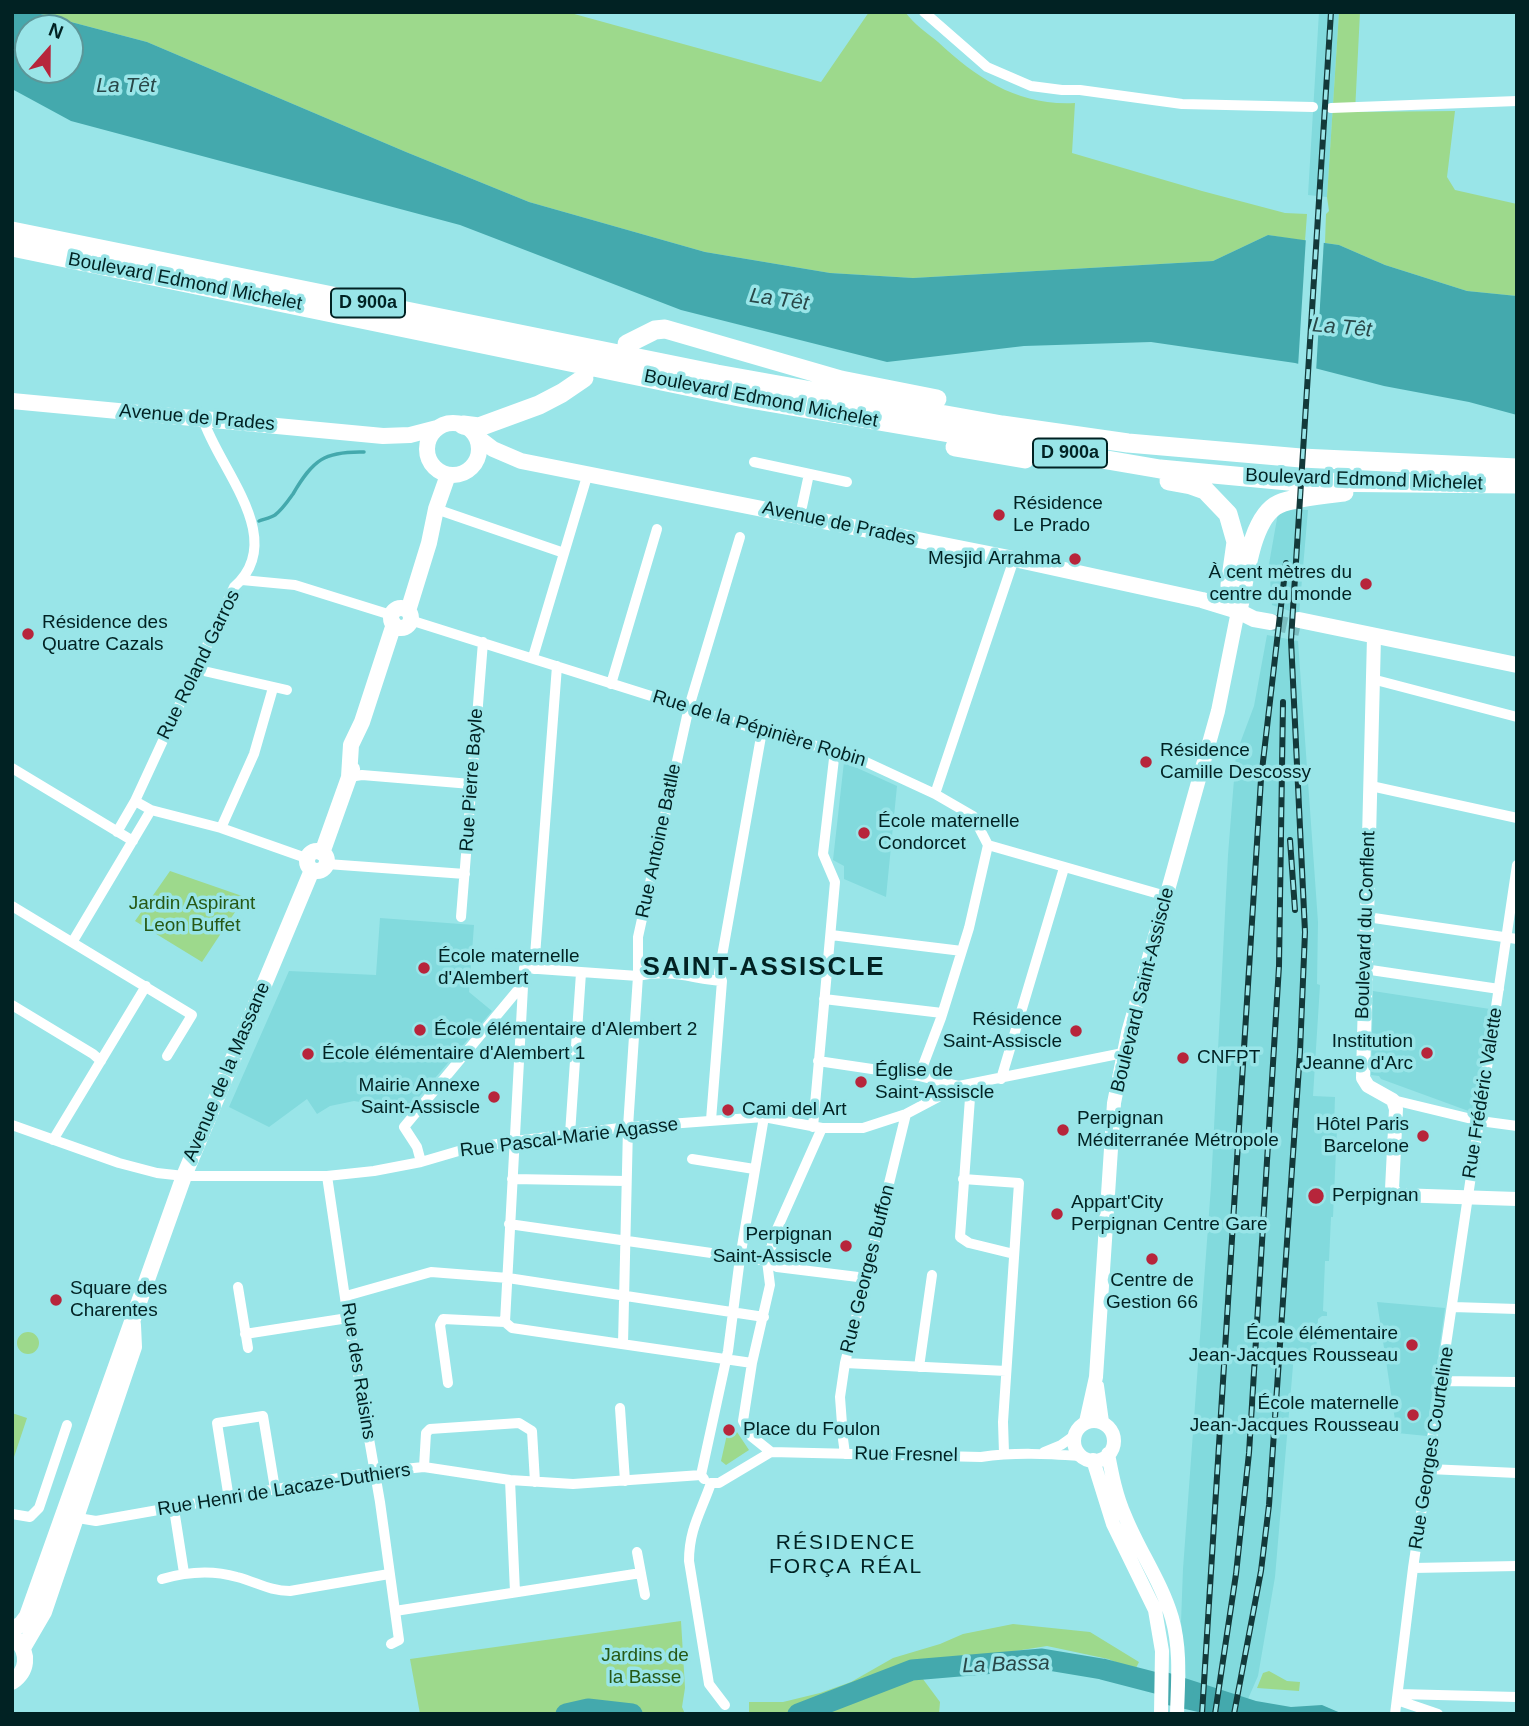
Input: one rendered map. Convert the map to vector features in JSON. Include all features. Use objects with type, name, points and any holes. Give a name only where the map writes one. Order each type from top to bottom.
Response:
[{"type":"highway","name":"Boulevard Edmond Michelet","points":[[14,239],[717,374],[1002,425],[1128,443],[1301,458],[1517,468]]},
{"type":"highway","name":"Boulevard Edmond Michelet","points":[[14,239],[744,398],[1160,469],[1299,482],[1517,484]]},
{"type":"highway","points":[[627,344],[655,330],[665,329],[841,380],[1075,427],[1263,453]]},
{"type":"highway","points":[[469,430],[539,405],[584,377]]},
{"type":"highway","points":[[823,392],[841,380]]},
{"type":"highway","points":[[744,398],[782,415],[987,453],[1191,485],[1205,490],[1228,514],[1232,526],[1236,542],[1230,585],[1238,611]]},
{"type":"highway","points":[[1238,611],[1258,528],[1266,514],[1278,504],[1398,483]]},
{"type":"main road","name":"Avenue de Prades","points":[[12,401],[383,436],[410,436],[437,428]]},
{"type":"main road","points":[[449,423],[469,430],[479,451],[474,465],[462,474],[448,475],[435,469],[426,454],[428,439],[437,428],[449,423]]},
{"type":"main road","name":"Avenue de Prades","points":[[469,430],[493,449],[521,461],[1014,559],[1199,599],[1238,611],[1255,610],[1272,618]]},
{"type":"main road","name":"Avenue de Prades","points":[[383,436],[426,454]]},
{"type":"main road","name":"Avenue de Prades","points":[[474,465],[521,461]]},
{"type":"main road","name":"Avenue de la Massane","points":[[70,1515],[133,1319],[184,1176],[271,968],[288,948],[317,861],[319,838],[340,804],[349,777],[351,745],[375,683],[392,657],[407,586],[422,564],[448,475]]},
{"type":"main road","points":[[1299,624],[1374,641],[1393,641],[1517,665]]},
{"type":"main road","points":[[12,1630],[27,1616],[70,1515],[89,1483],[134,1347],[133,1319]]},
{"type":"main road","points":[[12,1682],[22,1673],[25,1665],[18,1642],[44,1612],[70,1515]]},
{"type":"street","points":[[924,12],[987,67],[1031,86],[1182,104],[1313,107]]},
{"type":"street","points":[[1331,108],[1517,101]]},
{"type":"street","name":"Rue Roland Garros","points":[[117,832],[135,801],[234,587],[242,580],[254,556],[246,504],[209,436],[203,419]]},
{"type":"street","points":[[754,462],[847,482]]},
{"type":"street","points":[[533,657],[588,473]]},
{"type":"street","points":[[800,516],[809,474]]},
{"type":"street","points":[[436,509],[564,553]]},
{"type":"street","points":[[611,684],[657,528]]},
{"type":"street","name":"Rue Antoine Batlle","points":[[624,1345],[626,1181],[638,937],[689,707],[740,537]]},
{"type":"street","points":[[936,794],[1014,559]]},
{"type":"street","name":"Rue de la Pépinière Robin","points":[[242,580],[295,585],[533,657],[762,731],[835,750],[936,794],[973,816],[988,845]]},
{"type":"street","name":"Boulevard Saint-Assiscle","points":[[1086,1422],[1096,1377],[1112,1126],[1123,1053],[1218,711],[1238,611]]},
{"type":"street","name":"Boulevard du Conflent","points":[[1374,641],[1363,1078],[1368,1086],[1393,1100]]},
{"type":"street","name":"Rue Pierre Bayle","points":[[461,917],[484,642]]},
{"type":"street","points":[[534,969],[558,666]]},
{"type":"street","points":[[195,669],[288,690]]},
{"type":"street","points":[[1373,679],[1517,717]]},
{"type":"street","points":[[221,828],[254,754],[273,688]]},
{"type":"street","points":[[711,1120],[722,982],[719,973],[762,731]]},
{"type":"street","points":[[764,1117],[726,1359],[701,1475],[711,1483],[719,1483],[771,1452],[751,1436],[743,1421],[752,1363],[770,1285],[767,1261],[818,1127],[818,1061],[835,882],[823,854],[835,750]]},
{"type":"street","points":[[12,768],[133,841]]},
{"type":"street","points":[[349,777],[362,775],[471,784]]},
{"type":"street","points":[[1371,786],[1517,818]]},
{"type":"street","points":[[135,801],[151,810],[221,828],[317,861],[465,874]]},
{"type":"street","points":[[73,941],[151,810]]},
{"type":"street","points":[[919,1076],[969,928],[988,845],[1167,896]]},
{"type":"street","name":"Rue Frédéric Valette","points":[[1468,1197],[1499,989],[1511,938],[1517,864]]},
{"type":"street","points":[[1001,1079],[1064,868]]},
{"type":"street","points":[[12,906],[192,1015],[167,1056]]},
{"type":"street","points":[[1367,917],[1511,938]]},
{"type":"street","points":[[831,935],[961,951]]},
{"type":"street","points":[[505,1322],[524,968],[638,976],[648,973],[690,975],[698,980],[722,982]]},
{"type":"street","points":[[1364,969],[1499,989]]},
{"type":"street","points":[[570,1134],[581,973]]},
{"type":"street","points":[[421,1162],[417,1147],[404,1127],[522,985]]},
{"type":"street","points":[[53,1140],[146,986]]},
{"type":"street","points":[[824,999],[942,1013]]},
{"type":"street","points":[[12,1004],[101,1061]]},
{"type":"street","name":"Rue Pascal-Marie Agasse","points":[[12,1125],[157,1173],[184,1176],[327,1176],[374,1171],[514,1141],[628,1127],[764,1117],[818,1127],[863,1128],[906,1114],[959,1086],[1123,1053]]},
{"type":"street","points":[[818,1061],[919,1076],[959,1086]]},
{"type":"street","points":[[971,1084],[960,1237],[969,1243],[1014,1255]]},
{"type":"street","points":[[1393,1100],[1480,1121],[1517,1126]]},
{"type":"street","points":[[1393,1100],[1396,1109],[1392,1189],[1397,1195],[1517,1199]]},
{"type":"street","name":"Rue Georges Buffon","points":[[842,1424],[840,1397],[845,1363],[906,1114]]},
{"type":"street","points":[[692,1159],[754,1169]]},
{"type":"street","name":"Rue des Raisins","points":[[327,1176],[399,1640],[391,1644]]},
{"type":"street","points":[[512,1179],[626,1181]]},
{"type":"street","points":[[963,1179],[1019,1183],[1006,1371],[1004,1453]]},
{"type":"street","name":"Rue Georges Courteline","points":[[1395,1714],[1413,1568],[1468,1197]]},
{"type":"street","points":[[509,1224],[767,1261],[777,1268],[866,1278]]},
{"type":"street","points":[[346,1296],[432,1272],[508,1278],[764,1317]]},
{"type":"street","points":[[919,1367],[932,1275]]},
{"type":"street","points":[[238,1287],[248,1348]]},
{"type":"street","points":[[1453,1307],[1517,1309]]},
{"type":"street","points":[[245,1334],[348,1318]]},
{"type":"street","points":[[448,1383],[441,1322],[443,1320],[505,1322],[512,1328],[752,1363]]},
{"type":"street","points":[[845,1363],[1006,1371]]},
{"type":"street","name":"Boulevard Saint-Assiscle","points":[[1096,1377],[1102,1422]]},
{"type":"street","points":[[1442,1381],[1517,1382]]},
{"type":"street","points":[[620,1408],[625,1480]]},
{"type":"street","points":[[229,1499],[217,1423],[263,1416],[275,1489]]},
{"type":"street","points":[[1087,1458],[1104,1458],[1112,1449],[1113,1437],[1102,1422],[1086,1422],[1075,1434],[1075,1447],[1087,1458],[1113,1524],[1155,1610],[1163,1666],[1161,1714]]},
{"type":"street","points":[[424,1467],[426,1433],[430,1429],[519,1423],[532,1431],[535,1482]]},
{"type":"street","points":[[12,1514],[30,1517],[39,1508],[67,1425]]},
{"type":"street","name":"Rue Fresnel","points":[[1041,1453],[1061,1445],[1075,1434]]},
{"type":"street","points":[[843,1439],[845,1454]]},
{"type":"street","name":"Rue Fresnel","points":[[771,1452],[981,1457],[1004,1453],[1041,1453],[1087,1458]]},
{"type":"street","points":[[1108,1454],[1114,1485],[1125,1517],[1156,1577],[1172,1619],[1178,1647],[1177,1714]]},
{"type":"street","name":"Rue Henri de Lacaze-Duthiers","points":[[70,1515],[96,1521],[373,1472],[424,1467],[510,1480],[573,1484],[701,1475]]},
{"type":"street","points":[[1429,1469],[1517,1473]]},
{"type":"street","points":[[510,1480],[515,1592]]},
{"type":"street","points":[[711,1483],[694,1522],[689,1543],[689,1561],[709,1684],[725,1705]]},
{"type":"street","points":[[174,1509],[184,1573]]},
{"type":"street","points":[[638,1552],[645,1595]]},
{"type":"street","points":[[1413,1568],[1517,1566]]},
{"type":"street","points":[[162,1579],[184,1573],[236,1577],[274,1591],[290,1591],[388,1574]]},
{"type":"street","points":[[395,1611],[641,1573]]},
{"type":"street","points":[[1397,1697],[1517,1697]]},
{"type":"street","points":[[1397,1697],[1438,1714]]},
{"type":"shaded area","points":[[1319,12],[1339,12],[1327,197],[1308,195]]},
{"type":"shaded area","points":[[1289,509],[1308,510],[1299,614],[1272,605],[1269,564],[1278,513]]},
{"type":"shaded area","points":[[1267,635],[1298,641],[1318,922],[1317,984],[1320,985],[1313,1096],[1335,1097],[1334,1128],[1337,1128],[1333,1217],[1329,1261],[1325,1261],[1323,1311],[1327,1312],[1327,1316],[1318,1319],[1316,1355],[1294,1354],[1275,1577],[1258,1676],[1248,1699],[1186,1679],[1181,1622],[1211,1186],[1228,855],[1236,754],[1254,706]]},
{"type":"shaded area","name":"École maternelle Condorcet","points":[[844,762],[897,786],[886,897],[844,879],[844,866],[833,860]]},
{"type":"shaded area","points":[[380,918],[474,925],[469,992],[492,1011],[402,1117],[385,1106],[354,1101],[330,1106],[317,1114],[307,1099],[269,1127],[229,1107],[289,971],[376,975]]},
{"type":"shaded area","name":"Institution Jeanne d'Arc","points":[[1373,991],[1490,1009],[1474,1113],[1371,1075]]},
{"type":"shaded area","name":"École élémentaire Jean-Jacques Rousseau","points":[[1377,1302],[1445,1308],[1427,1436],[1397,1433]]},
{"type":"green space","points":[[33,12],[567,12],[821,82],[869,12],[905,12],[968,68],[1000,88],[1035,100],[1075,103],[1072,153],[1285,213],[1307,214],[1305,241],[1268,235],[1213,261],[913,278],[830,273],[705,252],[529,202],[147,42],[84,25],[84,14]]},
{"type":"green space","points":[[1339,12],[1360,12],[1355,112],[1455,111],[1447,177],[1455,190],[1517,204],[1517,296],[1467,291],[1385,265],[1339,245],[1325,243]]},
{"type":"green space","name":"Jardin Aspirant Leon Buffet","points":[[170,871],[245,897],[202,962],[135,921]]},
{"type":"green space","points":[[28,1332],[36,1335],[39,1343],[36,1351],[28,1354],[20,1351],[17,1343],[20,1335]]},
{"type":"green space","points":[[12,1413],[27,1418],[12,1463]]},
{"type":"green space","points":[[735,1429],[749,1450],[726,1465],[721,1461],[728,1430]]},
{"type":"green space","name":"Jardins de la Basse","points":[[681,1621],[685,1688],[682,1707],[685,1714],[420,1714],[410,1659]]},
{"type":"green space","points":[[1013,1624],[1090,1632],[1139,1662],[1135,1670],[1108,1659],[1047,1646],[914,1667],[940,1702],[939,1714],[749,1714],[749,1702],[783,1702],[820,1693],[851,1682],[893,1658],[963,1634]]},
{"type":"green space","points":[[1269,1671],[1287,1681],[1300,1682],[1299,1691],[1257,1688],[1263,1673]]},
{"type":"water","name":"La Têt","points":[[12,12],[41,14],[14,14],[14,84],[84,84],[84,25],[147,42],[529,202],[705,252],[830,273],[913,278],[1213,261],[1268,235],[1339,245],[1385,265],[1467,291],[1517,296],[1517,415],[1295,363],[1151,342],[1024,346],[887,362],[681,310],[460,225],[71,121],[12,89]]},
{"type":"water","points":[[1163,1671],[1256,1701],[1291,1707],[1322,1705],[1343,1714],[1207,1714],[1163,1704]]},
{"type":"pier","points":[[1306,237],[1324,239],[1316,372],[1298,367]]},
{"type":"waterway","points":[[259,521],[280,511],[307,473],[321,460],[339,453],[364,452]]},
{"type":"waterway","name":"La Bassa","points":[[798,1714],[912,1670],[1042,1659],[1102,1669],[1183,1690]]},
{"type":"waterway","name":"La Bassa","points":[[566,1714],[588,1709],[632,1714]]},
{"type":"tunnel","points":[[1271,622],[1300,628]]},
{"type":"railway","points":[[1234,1714],[1261,1571],[1269,1505],[1300,1052],[1305,932],[1291,640],[1331,12]]},
{"type":"railway","points":[[1202,1714],[1261,779],[1286,563]]},
{"type":"railway","points":[[1215,1714],[1236,1574],[1249,1453],[1279,966],[1283,702]]},
{"type":"railway","points":[[1290,840],[1295,910]]},
{"type":"place","name":"Résidence Le Prado","points":[[999,515]]},
{"type":"place","name":"Mesjid Arrahma","points":[[1075,559]]},
{"type":"place","name":"À cent mètres du centre du monde","points":[[1366,584]]},
{"type":"place","name":"Résidence des Quatre Cazals","points":[[28,634]]},
{"type":"place","name":"Résidence Camille Descossy","points":[[1146,762]]},
{"type":"place","name":"École maternelle Condorcet","points":[[864,833]]},
{"type":"place","name":"École maternelle d'Alembert","points":[[424,968]]},
{"type":"place","name":"École élémentaire d'Alembert 2","points":[[420,1030]]},
{"type":"place","name":"Résidence Saint-Assiscle","points":[[1076,1031]]},
{"type":"place","name":"Institution Jeanne d'Arc","points":[[1427,1053]]},
{"type":"place","name":"École élémentaire d'Alembert 1","points":[[308,1054]]},
{"type":"place","name":"CNFPT","points":[[1183,1058]]},
{"type":"place","name":"Église de Saint-Assiscle","points":[[861,1082]]},
{"type":"place","name":"Mairie Annexe Saint-Assiscle","points":[[494,1097]]},
{"type":"place","name":"Cami del Art","points":[[728,1110]]},
{"type":"place","name":"Perpignan Méditerranée Métropole","points":[[1063,1130]]},
{"type":"place","name":"Hôtel Paris Barcelone","points":[[1423,1136]]},
{"type":"place","name":"Perpignan","points":[[1316,1196]]},
{"type":"place","name":"Appart'City Perpignan Centre Gare","points":[[1057,1214]]},
{"type":"place","name":"Perpignan Saint-Assiscle","points":[[846,1246]]},
{"type":"place","name":"Centre de Gestion 66","points":[[1152,1259]]},
{"type":"place","name":"Square des Charentes","points":[[56,1300]]},
{"type":"place","name":"École élémentaire Jean-Jacques Rousseau","points":[[1412,1345]]},
{"type":"place","name":"École maternelle Jean-Jacques Rousseau","points":[[1413,1415]]},
{"type":"place","name":"Place du Foulon","points":[[729,1430]]},
{"type":"district","name":"SAINT-ASSISCLE","points":[[764,968]]},
{"type":"district","name":"RÉSIDENCE FORÇA RÉAL","points":[[846,1555]]}]
